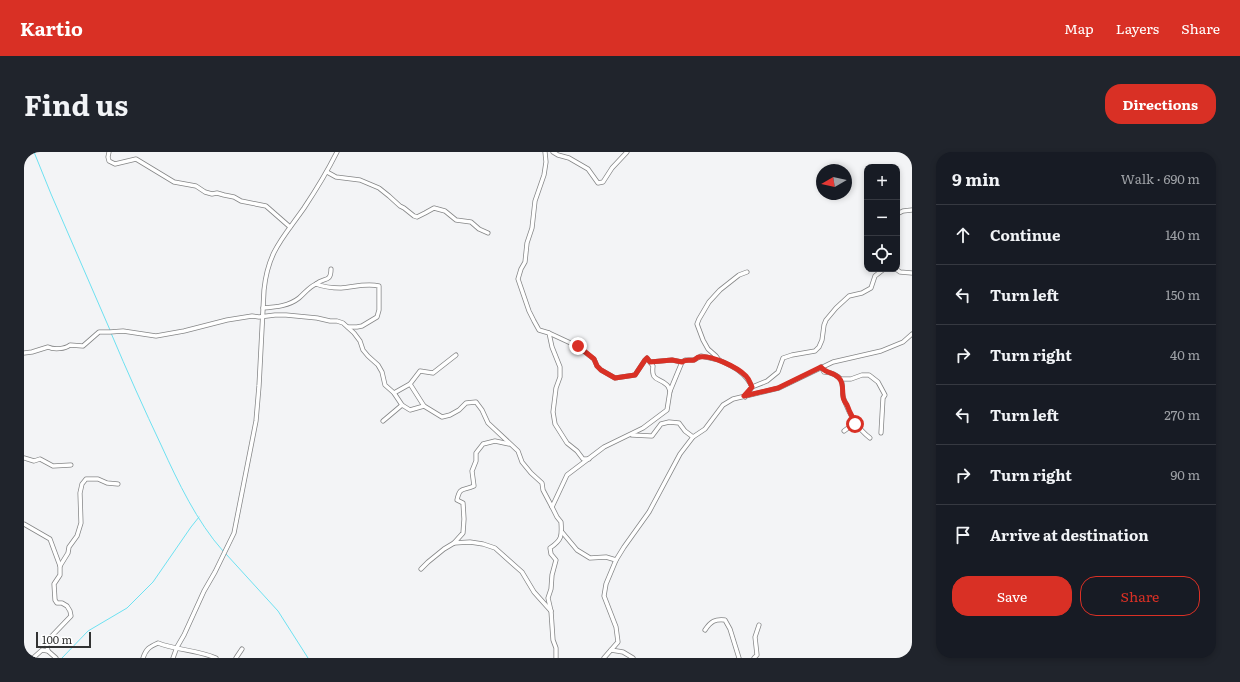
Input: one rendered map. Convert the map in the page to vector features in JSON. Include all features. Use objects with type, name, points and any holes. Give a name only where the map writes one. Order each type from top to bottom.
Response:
[{"type":"street","points":[[109,152],[109,161],[115,164],[126,160],[136,159],[174,182],[196,186],[205,192],[212,194],[217,192],[234,197],[241,201],[266,206],[290,227]]},
{"type":"street","points":[[173,658],[204,591],[234,533],[256,421],[265,278],[269,263],[275,249],[303,210],[327,172],[337,152]]},
{"type":"street","points":[[545,152],[546,162],[544,176],[535,201],[532,228],[527,243],[525,262],[518,279],[534,321],[540,330],[578,346],[594,359],[597,366],[601,370],[615,378],[635,375],[647,358],[653,366],[652,373],[654,377],[667,385],[670,391]]},
{"type":"street","points":[[553,152],[569,158],[588,169],[598,183],[603,182],[612,168],[627,152]]},
{"type":"street","points":[[327,172],[336,176],[360,180],[379,188],[400,206],[416,217],[425,214],[434,208],[446,211],[456,220],[471,222],[479,229],[488,233]]},
{"type":"street","points":[[900,212],[903,210],[912,210]]},
{"type":"street","points":[[263,308],[273,308],[291,303],[299,298],[311,286],[329,278],[331,276],[331,269]]},
{"type":"street","points":[[719,360],[703,340],[697,324],[709,302],[720,290],[738,275],[747,272]]},
{"type":"street","points":[[744,396],[752,387],[768,381],[778,372],[783,358],[815,351],[819,347],[822,340],[826,320],[849,296],[862,293],[871,288],[875,276],[880,272]]},
{"type":"street","points":[[900,272],[912,274]]},
{"type":"street","points":[[316,284],[326,287],[340,288],[363,284],[379,286],[379,310],[377,317],[362,326],[348,327]]},
{"type":"street","points":[[24,353],[48,347],[66,348],[70,345],[83,346],[99,332],[123,331],[156,336],[252,316],[263,317],[286,315],[317,318],[343,322],[360,341],[363,350],[378,366],[382,372],[385,385],[394,393],[402,405],[410,410],[424,406]]},
{"type":"street","points":[[549,333],[552,347],[560,367],[560,377],[556,388],[553,412],[555,424],[567,443],[577,451],[583,459],[590,459]]},
{"type":"street","points":[[604,658],[618,642],[616,627],[604,596],[606,584],[616,560],[649,512],[680,454],[694,437],[705,429],[723,405],[728,401],[744,396],[778,388],[821,367],[841,360],[881,351],[903,342],[912,334]]},
{"type":"street","points":[[394,393],[410,384],[420,371],[433,373],[456,355]]},
{"type":"street","points":[[650,362],[672,360],[682,362],[685,360],[694,360],[700,356],[719,360],[734,367],[744,375],[752,387]]},
{"type":"street","points":[[552,507],[567,475],[604,447],[643,428],[667,410],[670,391],[682,362]]},
{"type":"street","points":[[821,367],[824,372],[833,374],[840,379],[843,387],[843,398],[850,416],[858,424],[862,432],[870,438]]},
{"type":"street","points":[[840,379],[851,379],[866,374],[878,382],[885,395],[883,398],[881,433]]},
{"type":"street","points":[[410,384],[424,406],[442,417],[459,410],[466,403],[476,402],[482,410],[488,423],[518,451],[522,462],[542,483],[543,490],[561,522],[562,532],[559,542],[550,548],[551,554],[556,560],[548,598],[551,611],[553,640],[556,648],[556,658]]},
{"type":"street","points":[[383,421],[402,405]]},
{"type":"street","points":[[631,435],[652,436],[661,424],[670,422],[679,423],[685,431],[694,437]]},
{"type":"street","points":[[844,431],[852,424],[858,424]]},
{"type":"street","points":[[421,569],[444,549],[454,543],[463,533],[463,503],[457,500],[458,492],[462,489],[474,486],[472,471],[476,461],[476,452],[483,444],[495,441],[509,444]]},
{"type":"street","points":[[24,458],[34,461],[40,459],[53,466],[71,465]]},
{"type":"street","points":[[60,566],[68,553],[69,547],[77,536],[81,522],[80,500],[82,484],[86,479],[98,479],[107,483],[118,484]]},
{"type":"street","points":[[24,524],[50,539],[60,566],[60,575],[54,584],[55,600],[57,603],[62,603],[67,606],[71,616],[48,640],[48,651]]},
{"type":"street","points":[[562,532],[577,550],[590,558],[606,557],[616,560]]},
{"type":"street","points":[[454,543],[470,542],[495,548],[522,572],[534,592],[551,611]]},
{"type":"street","points":[[705,630],[717,619],[725,620],[730,629],[739,658]]},
{"type":"street","points":[[754,658],[757,655],[755,637],[759,625]]},
{"type":"street","points":[[143,658],[145,651],[158,643],[168,647],[177,647],[210,655],[216,658]]},
{"type":"street","points":[[236,658],[242,649]]},
{"type":"street","points":[[33,658],[42,650],[48,651],[56,658]]},
{"type":"street","points":[[611,650],[623,652],[633,658]]},
{"type":"waterway","points":[[34,152],[110,330]]},
{"type":"waterway","points":[[111,333],[181,488],[196,515],[223,551]]},
{"type":"waterway","points":[[62,658],[88,631],[127,608],[153,582],[199,517]]},
{"type":"waterway","points":[[226,554],[278,611],[308,658]]},
{"type":"route","points":[[578,346],[594,359],[597,366],[601,370],[615,378],[635,375],[647,358],[650,362],[672,360],[682,362],[685,360],[694,360],[700,356],[713,358],[734,367],[748,379],[752,387],[744,396],[778,388],[821,367],[824,372],[829,372],[840,379],[843,387],[843,398],[850,416],[858,424],[855,424]]}]
